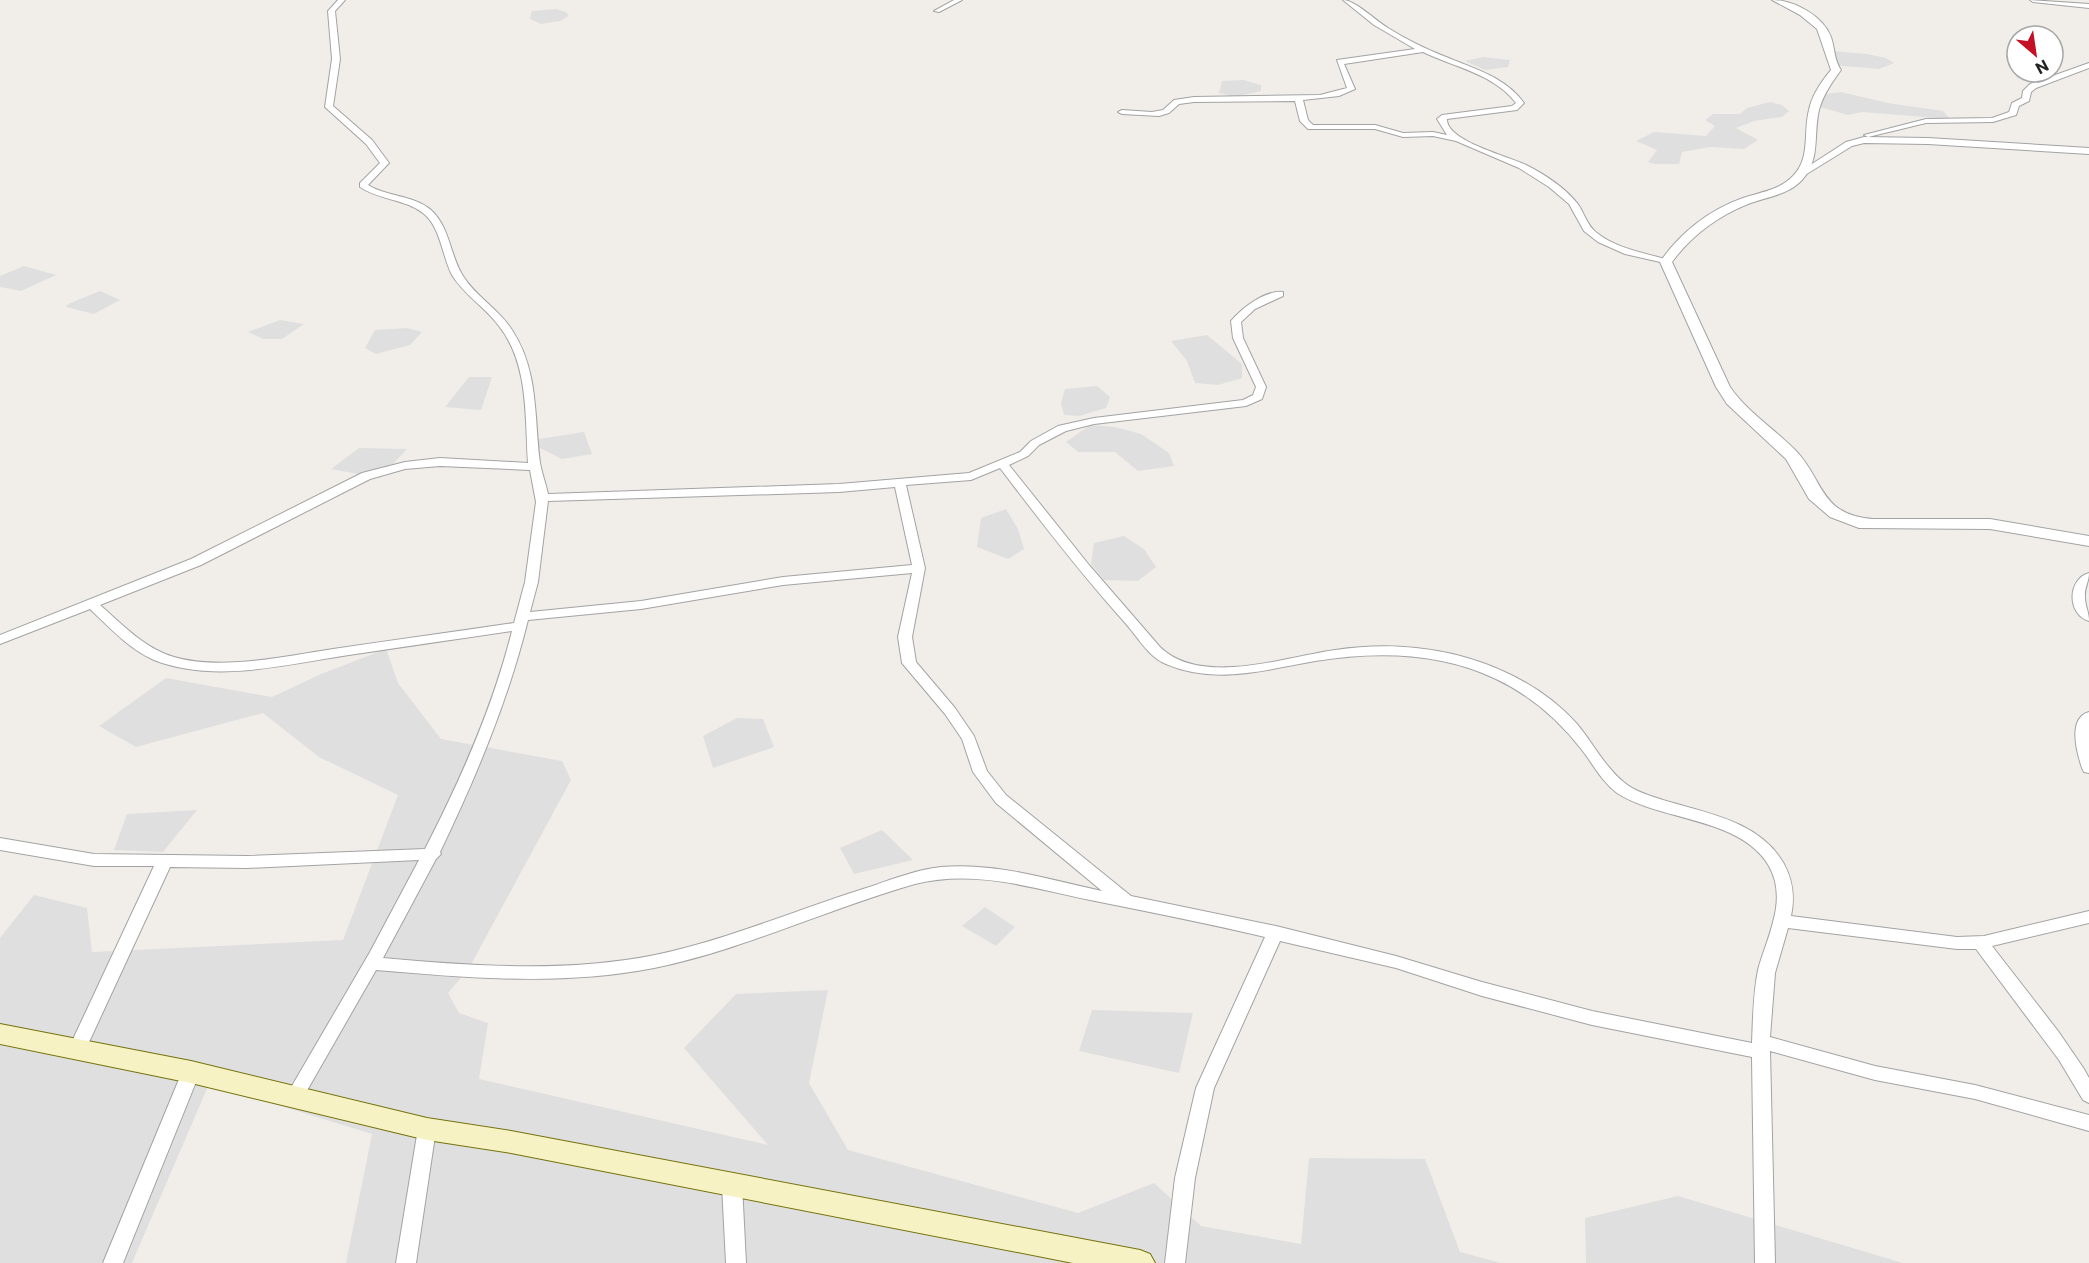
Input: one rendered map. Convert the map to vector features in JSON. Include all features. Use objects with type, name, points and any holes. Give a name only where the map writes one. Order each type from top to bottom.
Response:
[{"type":"main road","points":[[0,1034],[191,1072],[427,1129],[1140,1263]]},
{"type":"street","points":[[295,1096],[433,854],[496,703],[521,622],[543,498],[534,467],[534,438],[524,369],[510,334],[460,280],[431,215],[417,206],[372,193],[363,185],[385,163],[369,142],[329,107],[337,42],[332,11],[342,0]]},
{"type":"street","points":[[937,11],[958,0]]},
{"type":"street","points":[[1346,0],[1387,31],[1491,79],[1520,103],[1514,108],[1441,119],[1448,131],[1458,139]]},
{"type":"street","points":[[1666,262],[1675,247],[1709,221],[1742,203],[1783,189],[1797,180],[1810,160],[1813,114],[1829,78],[1836,70],[1830,62],[1825,34],[1811,18],[1777,0]]},
{"type":"street","points":[[2033,0],[2089,6]]},
{"type":"street","points":[[1122,112],[1159,114],[1171,110],[1177,102],[1194,99],[1298,98],[1337,95],[1351,89],[1340,62],[1424,50]]},
{"type":"street","points":[[1864,140],[1874,133],[1926,121],[2001,119],[2013,113],[2015,105],[2026,99],[2027,91],[2033,86],[2089,65]]},
{"type":"street","points":[[1298,98],[1304,121],[1311,126],[1375,127],[1403,135],[1433,134],[1458,139],[1533,172],[1569,199],[1576,207],[1584,227],[1594,236],[1608,244],[1666,262],[1693,324],[1711,356],[1723,387],[1734,404],[1792,456],[1815,496],[1836,514],[1859,523],[1990,524],[2089,541]]},
{"type":"street","points":[[1802,173],[1849,144],[1864,140],[1928,141],[2089,151]]},
{"type":"street","points":[[543,498],[728,494],[900,484],[971,476],[1004,465],[1024,454],[1035,443],[1062,428],[1094,421],[1213,409],[1246,403],[1258,397],[1261,387],[1238,338],[1236,321],[1251,307],[1279,294]]},
{"type":"street","points":[[0,640],[93,605],[196,562],[366,476],[405,466],[440,462],[534,467]]},
{"type":"street","points":[[1004,465],[1114,603],[1166,659],[1194,670],[1224,671],[1337,653],[1391,651],[1441,656],[1472,665],[1520,686],[1557,710],[1622,790],[1649,802],[1725,824],[1756,842],[1776,862],[1782,876],[1787,900],[1767,972],[1762,1047],[1765,1263]]},
{"type":"street","points":[[900,484],[919,568],[905,637],[909,663],[950,711],[969,739],[980,772],[1001,799],[1126,901]]},
{"type":"street","points":[[93,605],[124,633],[158,657],[188,665],[218,667],[253,665],[783,581],[919,568]]},
{"type":"street","points":[[2089,577],[2079,586],[2077,596],[2083,611],[2089,618]]},
{"type":"street","points":[[2089,717],[2082,729],[2082,745],[2089,768]]},
{"type":"street","points":[[0,844],[94,860],[247,862],[433,854]]},
{"type":"street","points":[[77,1050],[165,861]]},
{"type":"street","points":[[371,963],[503,973],[640,965],[695,951],[799,914],[940,873],[980,872],[1014,877],[1085,895],[1126,901],[1275,932],[1396,962],[1482,989],[1592,1018],[1762,1047],[1875,1073],[1976,1092],[2089,1123]]},
{"type":"street","points":[[1782,921],[1957,943],[1980,942],[2089,917]]},
{"type":"street","points":[[1175,1263],[1185,1178],[1205,1088],[1275,932]]},
{"type":"street","points":[[1980,942],[2026,1006],[2070,1059],[2089,1095]]},
{"type":"street","points":[[113,1263],[191,1072]]},
{"type":"street","points":[[406,1263],[427,1129]]},
{"type":"street","points":[[732,1185],[736,1263]]},
{"type":"shaded area","points":[[555,9],[566,12],[569,16],[560,21],[541,24],[530,19],[532,11]]},
{"type":"shaded area","points":[[1832,51],[1867,54],[1886,58],[1894,63],[1879,69],[1832,65]]},
{"type":"shaded area","points":[[1483,57],[1510,60],[1508,67],[1485,70],[1465,61]]},
{"type":"shaded area","points":[[1243,80],[1261,85],[1261,91],[1235,97],[1219,93],[1222,81]]},
{"type":"shaded area","points":[[1841,92],[1888,103],[1943,111],[1950,119],[1862,112],[1848,115],[1813,105],[1819,95]]},
{"type":"shaded area","points":[[1770,102],[1782,105],[1789,111],[1782,117],[1754,121],[1736,128],[1758,140],[1744,149],[1710,147],[1682,152],[1679,164],[1655,164],[1648,162],[1657,150],[1636,141],[1654,132],[1706,136],[1715,126],[1705,120],[1713,114],[1740,114],[1747,108]]},
{"type":"shaded area","points":[[24,266],[56,275],[21,291],[0,287],[0,276]]},
{"type":"shaded area","points":[[100,291],[120,300],[94,314],[66,307],[68,304]]},
{"type":"shaded area","points":[[280,320],[304,324],[282,339],[263,339],[248,332]]},
{"type":"shaded area","points":[[407,328],[422,332],[410,345],[376,354],[365,348],[375,330]]},
{"type":"shaded area","points":[[1207,335],[1242,364],[1242,378],[1218,385],[1195,383],[1187,361],[1171,341]]},
{"type":"shaded area","points":[[469,377],[492,377],[481,410],[445,407]]},
{"type":"shaded area","points":[[1097,386],[1110,397],[1106,408],[1079,416],[1064,415],[1061,403],[1065,389]]},
{"type":"shaded area","points":[[1090,425],[1115,427],[1141,434],[1169,453],[1174,466],[1138,471],[1115,452],[1078,452],[1066,442]]},
{"type":"shaded area","points":[[584,432],[592,454],[562,459],[526,441]]},
{"type":"shaded area","points":[[359,448],[407,449],[380,478],[331,469]]},
{"type":"shaded area","points":[[1006,509],[1018,529],[1024,549],[1008,559],[977,547],[981,518]]},
{"type":"shaded area","points":[[1124,536],[1144,549],[1156,567],[1138,581],[1104,580],[1091,564],[1094,543]]},
{"type":"shaded area","points":[[386,649],[398,683],[441,739],[562,761],[571,780],[468,970],[448,993],[459,1013],[488,1023],[479,1079],[768,1145],[684,1048],[736,994],[828,990],[809,1083],[848,1150],[1078,1213],[1154,1183],[1201,1226],[1301,1244],[1309,1158],[1425,1159],[1460,1252],[1501,1263],[346,1263],[372,1134],[209,1084],[132,1263],[0,1263],[0,938],[34,895],[87,908],[92,952],[343,940],[398,795],[319,757],[263,713],[136,747],[99,726],[166,678],[272,697],[321,674]]},
{"type":"shaded area","points":[[737,718],[763,719],[774,747],[713,768],[703,736]]},
{"type":"shaded area","points":[[197,810],[163,852],[114,850],[127,814]]},
{"type":"shaded area","points":[[882,830],[913,860],[854,874],[840,848]]},
{"type":"shaded area","points":[[985,907],[1015,927],[996,946],[962,926]]},
{"type":"shaded area","points":[[1092,1010],[1193,1013],[1179,1073],[1079,1051]]},
{"type":"shaded area","points":[[1678,1196],[1903,1263],[1586,1263],[1585,1218]]}]
